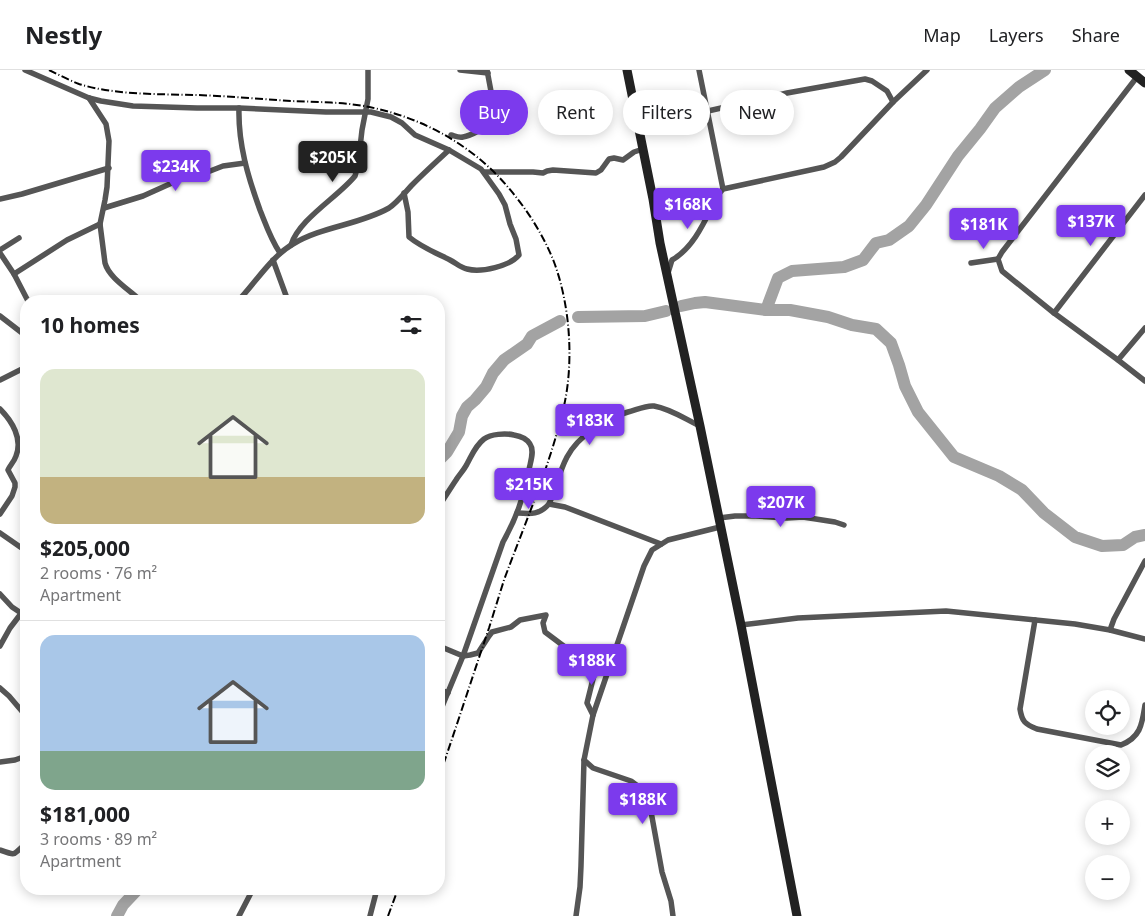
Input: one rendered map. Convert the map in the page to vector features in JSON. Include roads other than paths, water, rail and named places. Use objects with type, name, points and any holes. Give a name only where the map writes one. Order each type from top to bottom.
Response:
[{"type":"main road","points":[[627,70],[667,276],[741,625],[796,916]]},
{"type":"main road","points":[[1129,70],[1141,80]]},
{"type":"street","points":[[25,70],[90,98],[133,106],[365,112],[391,117],[402,123],[416,135],[449,150],[476,165],[484,172],[505,205],[519,255],[508,264],[474,270],[462,268],[434,253],[408,235],[408,212],[404,193]]},
{"type":"street","points":[[291,245],[304,224],[355,176],[368,99],[368,70]]},
{"type":"street","points":[[451,135],[459,138],[463,137],[487,127],[496,118],[488,72],[460,70]]},
{"type":"street","points":[[698,70],[703,90]]},
{"type":"street","points":[[667,276],[672,260],[681,255],[695,238],[723,189],[824,167],[835,162],[927,70]]},
{"type":"street","points":[[710,111],[787,93],[865,79],[872,80],[887,91],[893,102]]},
{"type":"street","points":[[1141,80],[998,259],[1002,271],[1145,381]]},
{"type":"street","points":[[90,98],[106,124],[109,141],[106,200],[100,224],[106,268],[134,295]]},
{"type":"street","points":[[239,108],[239,132],[251,185],[264,221],[280,253]]},
{"type":"street","points":[[710,121],[723,189]]},
{"type":"street","points":[[484,172],[533,172],[540,174],[554,170],[596,173],[601,170],[609,159],[623,160],[634,152],[643,149]]},
{"type":"street","points":[[243,295],[273,260],[291,245],[328,229],[365,219],[392,205],[425,171],[449,150]]},
{"type":"street","points":[[104,208],[143,196],[183,178],[206,173],[223,166],[245,163]]},
{"type":"street","points":[[0,199],[109,168]]},
{"type":"street","points":[[1054,312],[1145,195]]},
{"type":"street","points":[[14,274],[67,240],[100,224]]},
{"type":"street","points":[[19,238],[0,251],[25,295]]},
{"type":"street","points":[[971,262],[998,259]]},
{"type":"street","points":[[273,260],[286,295]]},
{"type":"street","points":[[0,316],[20,331]]},
{"type":"street","points":[[1118,360],[1145,328]]},
{"type":"street","points":[[0,380],[20,370]]},
{"type":"street","points":[[517,513],[529,514],[539,512],[549,504],[571,450],[588,434],[610,418],[652,405],[671,411],[700,426]]},
{"type":"street","points":[[0,409],[12,423],[17,436],[18,449],[8,470],[14,483],[14,491],[0,514]]},
{"type":"street","points":[[445,497],[478,445],[486,438],[509,434],[526,440],[530,444],[532,458],[522,501],[502,542],[463,656],[445,700]]},
{"type":"street","points":[[549,504],[565,507],[661,544]]},
{"type":"street","points":[[576,916],[580,887],[584,760],[593,714],[644,566],[652,550],[668,540],[720,523],[749,516],[803,517],[844,525]]},
{"type":"street","points":[[0,533],[20,547]]},
{"type":"street","points":[[1110,630],[1145,561]]},
{"type":"street","points":[[0,594],[20,612]]},
{"type":"street","points":[[741,625],[798,618],[946,611],[1075,624],[1145,639]]},
{"type":"street","points":[[0,646],[20,615]]},
{"type":"street","points":[[445,648],[463,656],[478,653],[492,632],[512,627],[520,620],[546,615],[543,623],[545,632],[577,656],[579,664],[594,675],[587,703],[593,714]]},
{"type":"street","points":[[1035,620],[1020,709],[1022,719],[1027,725],[1037,729],[1122,745],[1130,742],[1138,734],[1142,724],[1145,705]]},
{"type":"street","points":[[0,688],[20,709]]},
{"type":"street","points":[[0,762],[20,758]]},
{"type":"street","points":[[584,760],[593,768],[631,781],[643,790],[650,806],[662,872],[674,916]]},
{"type":"street","points":[[0,850],[13,855],[20,849]]},
{"type":"street","points":[[239,916],[250,895]]},
{"type":"street","points":[[370,916],[375,895]]},
{"type":"waterway","points":[[766,310],[778,278],[792,271],[844,267],[863,260],[876,243],[889,240],[909,226],[926,205],[958,156],[995,108],[1019,87],[1045,70]]},
{"type":"waterway","points":[[681,306],[705,302],[766,310],[790,310],[876,329],[891,343],[905,386],[918,412],[954,457],[999,476],[1022,490],[1044,513],[1075,537],[1102,546],[1123,545],[1135,537],[1145,535]]},
{"type":"waterway","points":[[578,317],[645,316],[666,311]]},
{"type":"waterway","points":[[445,454],[459,432],[462,416],[467,407],[486,387],[493,373],[504,360],[527,344],[532,336],[560,321]]},
{"type":"waterway","points":[[117,916],[123,905],[132,895]]},
{"type":"railway","points":[[49,70],[79,84],[107,90],[328,102],[364,106],[404,117],[424,124],[460,144],[477,157],[507,186],[521,203],[539,231],[554,262],[564,296],[567,315],[569,371],[564,406],[544,472],[504,580],[445,759]]},
{"type":"railway","points":[[388,916],[396,895]]}]
